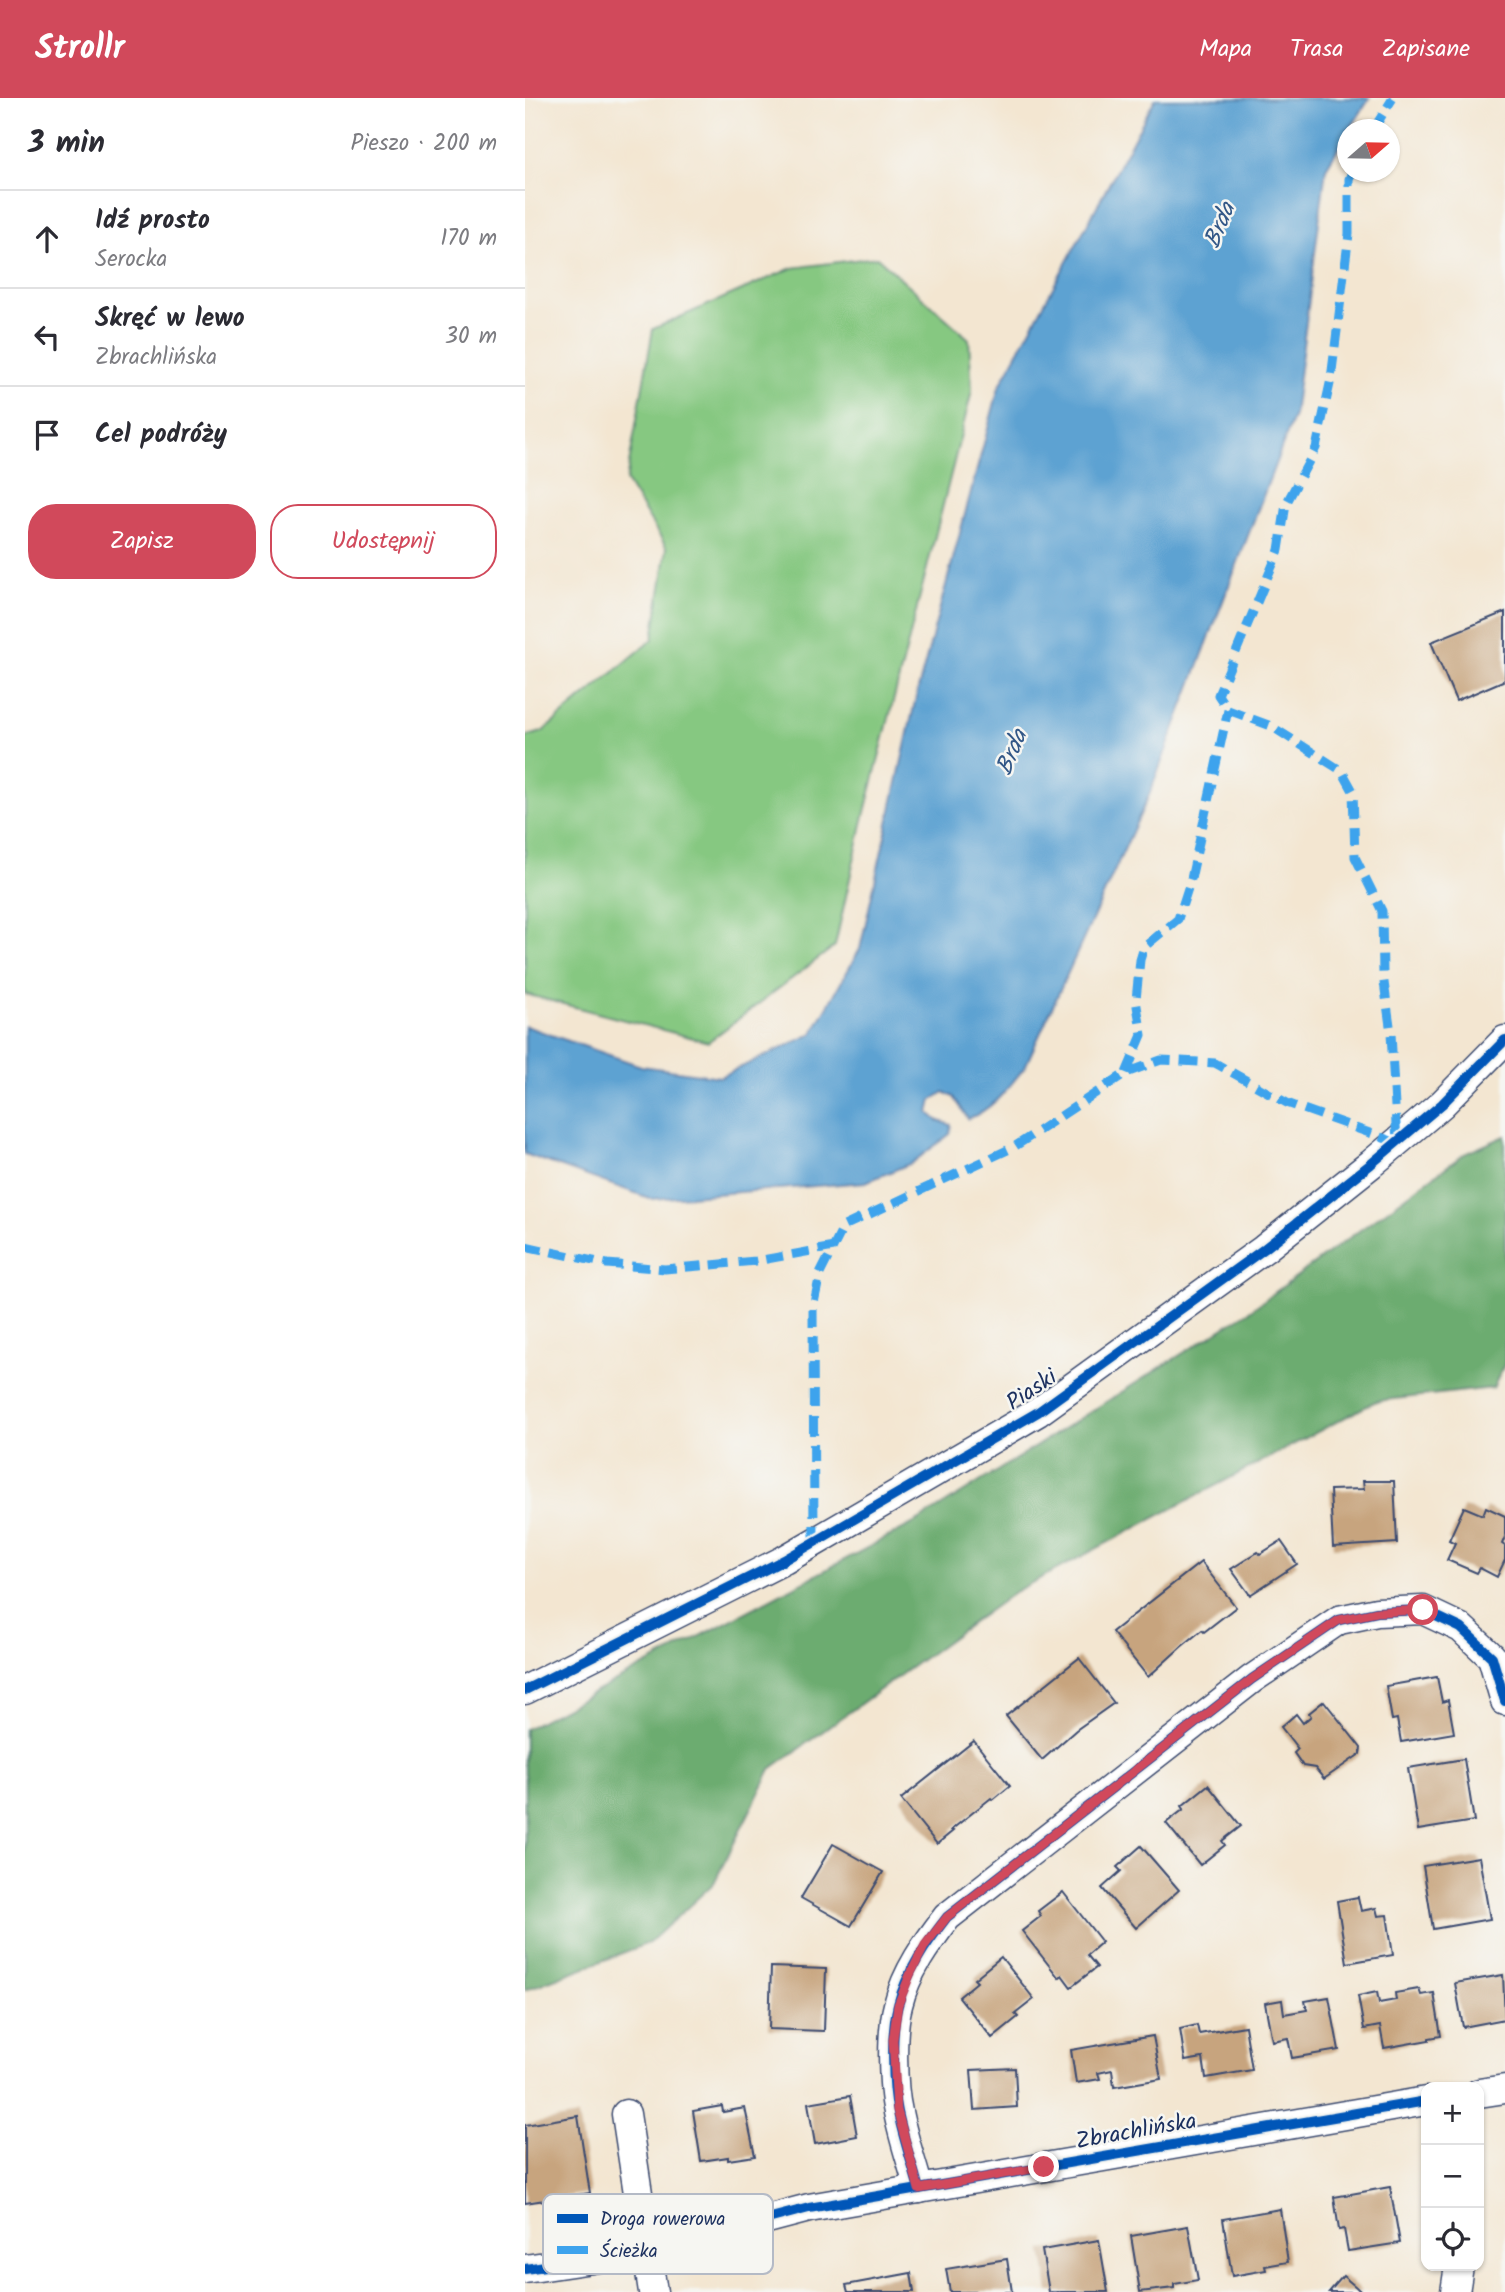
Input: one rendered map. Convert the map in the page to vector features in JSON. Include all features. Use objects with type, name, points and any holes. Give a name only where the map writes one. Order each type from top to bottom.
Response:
[{"type":"street","name":"Piaski","points":[[525,1690],[784,1560],[1038,1412],[1264,1249],[1371,1164],[1442,1104],[1505,1040]]},
{"type":"street","points":[[919,2189],[897,2110],[893,2040],[898,2005],[910,1975],[925,1945],[947,1917],[1252,1679],[1339,1620],[1377,1612],[1423,1610],[1461,1628],[1492,1657],[1505,1701]]},
{"type":"street","points":[[1484,2092],[1505,2089]]},
{"type":"street","name":"Zbrachlińska","points":[[773,2217],[809,2208],[1421,2102]]},
{"type":"street","points":[[626,2113],[638,2194]]},
{"type":"street","name":"Zbrachlińska","points":[[525,2269],[543,2266]]},
{"type":"street","points":[[1455,2292],[1458,2271]]},
{"type":"street","points":[[650,2274],[653,2292]]},
{"type":"green space","points":[[877,257],[969,339],[972,391],[862,824],[835,946],[708,1042],[525,994],[525,737],[542,732],[653,639],[667,548],[626,481],[653,329],[792,268]]},
{"type":"green space","points":[[1505,1136],[1505,1363],[1493,1388],[1376,1401],[1016,1591],[771,1769],[714,1883],[649,1943],[525,1990],[525,1729],[918,1521],[1248,1312],[1464,1154]]},
{"type":"water","name":"Brda","points":[[1370,98],[1356,119],[1337,119],[1337,150],[1326,168],[1294,415],[1149,795],[1025,1067],[993,1104],[968,1119],[954,1097],[944,1092],[932,1100],[929,1113],[937,1120],[951,1125],[950,1134],[912,1163],[866,1182],[652,1199],[525,1154],[525,1026],[641,1066],[720,1077],[812,1034],[860,949],[916,697],[999,387],[1155,99]]},
{"type":"building","points":[[1505,612],[1505,680],[1456,701],[1431,642]]},
{"type":"building","points":[[1363,1481],[1394,1481],[1397,1543],[1333,1547],[1330,1490],[1364,1489]]},
{"type":"building","points":[[1464,1507],[1483,1515],[1486,1507],[1505,1516],[1505,1537],[1502,1544],[1505,1546],[1505,1560],[1497,1577],[1480,1568],[1477,1573],[1447,1560],[1455,1543],[1449,1540]]},
{"type":"building","points":[[1281,1541],[1297,1564],[1250,1595],[1231,1569]]},
{"type":"building","points":[[1201,1562],[1236,1607],[1204,1632],[1202,1630],[1148,1677],[1112,1632]]},
{"type":"building","points":[[1079,1658],[1114,1703],[1076,1730],[1042,1760],[1006,1716]]},
{"type":"building","points":[[1437,1677],[1442,1702],[1448,1700],[1454,1733],[1401,1742],[1397,1719],[1392,1720],[1386,1686]]},
{"type":"building","points":[[1324,1701],[1361,1748],[1360,1754],[1324,1779],[1315,1768],[1303,1766],[1294,1753],[1298,1749],[1281,1727],[1296,1714],[1303,1723],[1311,1716],[1309,1713]]},
{"type":"building","points":[[974,1741],[1010,1786],[993,1800],[991,1798],[937,1844],[901,1799]]},
{"type":"building","points":[[1464,1759],[1474,1821],[1418,1830],[1408,1768]]},
{"type":"building","points":[[1208,1785],[1241,1826],[1222,1841],[1225,1845],[1200,1865],[1166,1823]]},
{"type":"building","points":[[833,1844],[883,1872],[851,1926],[801,1898]]},
{"type":"building","points":[[1141,1846],[1179,1890],[1136,1928],[1102,1888],[1121,1871],[1117,1867]]},
{"type":"building","points":[[1479,1857],[1490,1919],[1433,1929],[1423,1866]]},
{"type":"building","points":[[1063,1892],[1102,1942],[1087,1955],[1097,1967],[1071,1987],[1062,1975],[1059,1978],[1022,1931],[1041,1916],[1038,1911]]},
{"type":"building","points":[[1358,1897],[1361,1911],[1376,1908],[1378,1916],[1387,1915],[1393,1955],[1347,1963],[1337,1901]]},
{"type":"building","points":[[1001,1957],[1034,1999],[1015,2014],[1018,2017],[992,2038],[959,1997],[977,1982],[974,1979]]},
{"type":"building","points":[[771,1967],[826,1969],[824,2031],[769,2029]]},
{"type":"building","points":[[1503,1975],[1505,2019],[1463,2027],[1455,1983]]},
{"type":"building","points":[[1419,1989],[1421,1995],[1434,1993],[1441,2036],[1384,2048],[1380,2026],[1364,2029],[1358,1996],[1377,1992],[1379,2003],[1396,2000],[1395,1993]]},
{"type":"building","points":[[1329,1997],[1339,2050],[1292,2058],[1288,2038],[1272,2041],[1265,2003],[1282,2000],[1284,2014],[1307,2010],[1305,2001]]},
{"type":"building","points":[[1197,2025],[1199,2034],[1245,2026],[1252,2070],[1206,2078],[1203,2058],[1185,2061],[1180,2029]]},
{"type":"building","points":[[1153,2036],[1161,2079],[1114,2087],[1112,2070],[1098,2073],[1100,2079],[1076,2083],[1071,2050]]},
{"type":"building","points":[[1015,2068],[1017,2107],[974,2110],[971,2070]]},
{"type":"building","points":[[850,2096],[857,2136],[815,2144],[808,2103]]},
{"type":"building","points":[[722,2106],[723,2112],[745,2108],[755,2156],[701,2161],[693,2111]]},
{"type":"building","points":[[578,2116],[590,2193],[543,2194],[543,2200],[525,2203],[525,2125]]},
{"type":"building","points":[[1390,2187],[1400,2243],[1348,2251],[1344,2229],[1339,2230],[1334,2197]]},
{"type":"building","points":[[1280,2209],[1288,2262],[1265,2266],[1266,2270],[1232,2276],[1223,2219]]},
{"type":"building","points":[[1188,2226],[1198,2280],[1174,2284],[1174,2288],[1140,2292],[1131,2236]]},
{"type":"building","points":[[1099,2240],[1108,2292],[1049,2292],[1042,2250]]},
{"type":"building","points":[[1007,2259],[1012,2292],[950,2292],[946,2269]]},
{"type":"building","points":[[911,2273],[914,2292],[848,2292],[846,2285]]},
{"type":"building","points":[[1343,2276],[1356,2287],[1361,2292],[1329,2292]]},
{"type":"marked path","points":[[1380,119],[1393,98]]},
{"type":"marked path","points":[[814,1543],[813,1308],[820,1274],[844,1226],[1014,1147],[1126,1073],[1161,1060],[1215,1063],[1287,1103],[1397,1143],[1391,1033],[1383,975],[1382,911],[1355,857],[1353,791],[1342,771],[1271,726],[1228,710],[1218,695],[1279,550],[1286,504],[1316,448],[1331,379],[1349,234],[1349,182]]},
{"type":"marked path","points":[[1126,1073],[1142,1035],[1136,1000],[1140,960],[1144,947],[1178,919],[1191,879],[1228,710]]},
{"type":"marked path","points":[[525,1246],[607,1264],[665,1269],[756,1261],[834,1247]]},
{"type":"cycle path","points":[[525,1690],[784,1560],[1038,1412],[1264,1249],[1371,1164],[1442,1104],[1505,1040]]},
{"type":"cycle path","points":[[919,2189],[896,2101],[894,2029],[906,1981],[947,1917],[1252,1679],[1339,1620],[1377,1612],[1423,1610],[1461,1628],[1492,1657],[1505,1701]]},
{"type":"cycle path","points":[[773,2217],[809,2208],[1421,2102]]},
{"type":"cycle path","points":[[525,2269],[543,2266]]},
{"type":"route","points":[[1044,2167],[919,2189],[897,2110],[893,2040],[898,2005],[925,1945],[947,1917],[1252,1679],[1339,1620],[1377,1612],[1423,1610]]}]
